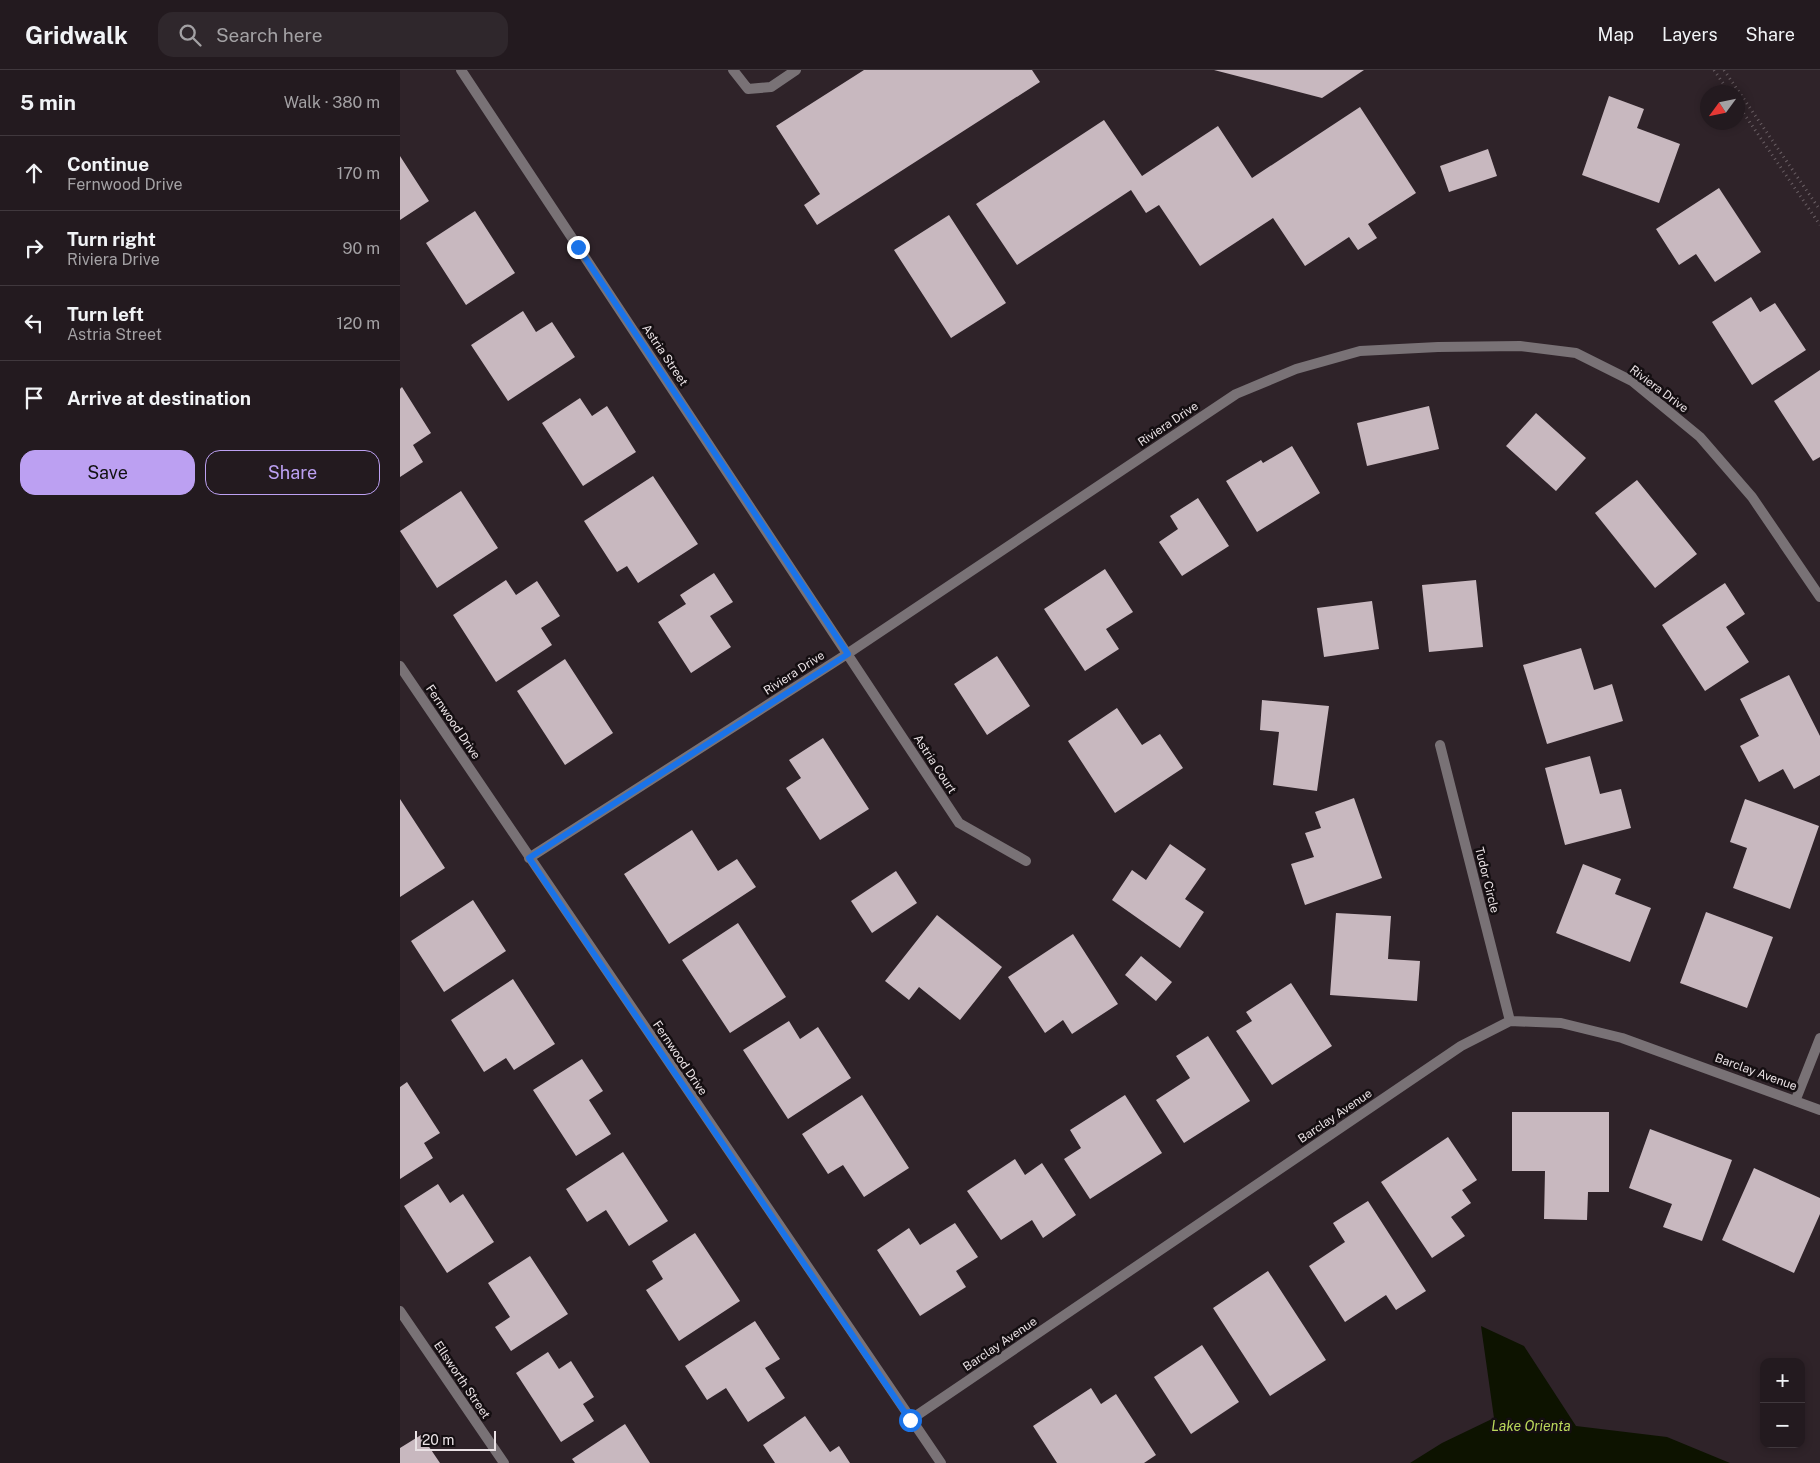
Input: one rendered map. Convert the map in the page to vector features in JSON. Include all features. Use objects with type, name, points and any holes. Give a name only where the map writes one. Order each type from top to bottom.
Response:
[{"type":"street","name":"Astria Street","points":[[461,70],[848,654]]},
{"type":"street","points":[[733,70],[748,89],[771,87],[796,70]]},
{"type":"street","name":"Riviera Drive","points":[[529,858],[848,654],[1236,394],[1296,369],[1360,351],[1438,347],[1520,346],[1576,354],[1632,381],[1700,436],[1752,498],[1820,597]]},
{"type":"street","name":"Astria Court","points":[[848,654],[959,823],[1026,861]]},
{"type":"street","name":"Fernwood Drive","points":[[400,666],[941,1463]]},
{"type":"street","name":"Tudor Circle","points":[[1440,745],[1510,1021]]},
{"type":"street","name":"Barclay Avenue","points":[[910,1420],[1461,1046],[1510,1021],[1561,1023],[1622,1038],[1796,1099],[1820,1110]]},
{"type":"street","points":[[1796,1099],[1820,1038]]},
{"type":"street","name":"Ellsworth Street","points":[[400,1311],[504,1463]]},
{"type":"path","points":[[1714,70],[1724,85]]},
{"type":"path","points":[[1724,70],[1820,210]]},
{"type":"path","points":[[1745,115],[1820,225]]},
{"type":"water","name":"Lake Orienta","points":[[1481,1326],[1524,1346],[1576,1426],[1667,1437],[1730,1463],[1410,1463],[1442,1443],[1494,1418]]},
{"type":"building","points":[[864,70],[1032,70],[1040,82],[817,225],[804,205],[820,194],[776,126]]},
{"type":"building","points":[[1214,70],[1364,70],[1322,98]]},
{"type":"building","points":[[1609,96],[1644,109],[1637,128],[1680,144],[1659,203],[1582,175]]},
{"type":"building","points":[[1360,107],[1416,193],[1368,224],[1377,238],[1358,250],[1349,237],[1305,266],[1273,218],[1200,266],[1159,205],[1146,213],[1131,190],[1017,265],[976,204],[1104,120],[1142,176],[1218,126],[1252,178]]},
{"type":"building","points":[[1488,149],[1497,176],[1449,192],[1440,166]]},
{"type":"building","points":[[400,156],[429,201],[400,220]]},
{"type":"building","points":[[1719,188],[1761,252],[1715,282],[1696,254],[1679,265],[1656,229]]},
{"type":"building","points":[[475,211],[515,273],[466,305],[426,243]]},
{"type":"building","points":[[949,215],[1006,303],[951,338],[894,250]]},
{"type":"building","points":[[1751,297],[1760,312],[1775,303],[1806,350],[1752,385],[1712,322]]},
{"type":"building","points":[[523,311],[536,332],[552,322],[575,357],[508,401],[471,345]]},
{"type":"building","points":[[1820,370],[1820,457],[1813,461],[1774,401]]},
{"type":"building","points":[[402,387],[431,433],[413,445],[423,462],[400,477],[400,389]]},
{"type":"building","points":[[580,398],[592,416],[607,406],[636,452],[583,486],[542,423]]},
{"type":"building","points":[[1429,406],[1439,449],[1367,466],[1357,423]]},
{"type":"building","points":[[1536,413],[1586,458],[1556,491],[1506,446]]},
{"type":"building","points":[[1292,446],[1320,493],[1257,532],[1226,481],[1261,460],[1263,463]]},
{"type":"building","points":[[653,476],[698,544],[638,583],[627,566],[617,572],[584,521]]},
{"type":"building","points":[[1637,480],[1697,554],[1655,588],[1595,513]]},
{"type":"building","points":[[461,491],[498,548],[437,588],[400,531]]},
{"type":"building","points":[[1198,498],[1229,546],[1182,576],[1159,542],[1178,529],[1170,516]]},
{"type":"building","points":[[1105,569],[1133,612],[1106,629],[1119,649],[1085,671],[1044,609]]},
{"type":"building","points":[[714,573],[733,602],[710,616],[731,647],[691,673],[658,622],[686,604],[680,595]]},
{"type":"building","points":[[506,580],[516,595],[537,581],[560,616],[541,628],[552,645],[496,682],[453,615]]},
{"type":"building","points":[[1476,580],[1483,647],[1429,652],[1422,585]]},
{"type":"building","points":[[1725,583],[1745,614],[1726,627],[1749,662],[1705,691],[1662,625]]},
{"type":"building","points":[[1372,601],[1379,649],[1324,657],[1317,608]]},
{"type":"building","points":[[1581,648],[1594,690],[1612,684],[1623,721],[1547,744],[1523,665]]},
{"type":"building","points":[[997,656],[1030,706],[987,735],[954,684]]},
{"type":"building","points":[[565,659],[613,733],[565,765],[517,691]]},
{"type":"building","points":[[1789,675],[1820,736],[1820,775],[1794,789],[1783,769],[1759,782],[1740,746],[1759,736],[1740,699]]},
{"type":"building","points":[[1262,700],[1329,706],[1317,791],[1273,785],[1279,732],[1260,730]]},
{"type":"building","points":[[1117,708],[1142,745],[1160,734],[1183,768],[1115,813],[1068,741]]},
{"type":"building","points":[[823,738],[869,809],[820,840],[786,788],[801,778],[789,760]]},
{"type":"building","points":[[1590,756],[1600,794],[1621,789],[1631,828],[1565,845],[1545,768]]},
{"type":"building","points":[[1354,798],[1382,878],[1305,905],[1291,864],[1314,857],[1305,833],[1321,828],[1315,812]]},
{"type":"building","points":[[400,799],[445,868],[400,897]]},
{"type":"building","points":[[1745,799],[1819,826],[1790,909],[1733,888],[1747,848],[1730,842]]},
{"type":"building","points":[[692,830],[718,871],[737,859],[756,887],[669,944],[624,874]]},
{"type":"building","points":[[1170,844],[1206,869],[1185,899],[1204,912],[1180,948],[1112,900],[1132,870],[1146,880]]},
{"type":"building","points":[[1583,864],[1621,879],[1615,894],[1651,908],[1630,962],[1556,933]]},
{"type":"building","points":[[896,871],[917,903],[872,933],[851,901]]},
{"type":"building","points":[[473,900],[506,951],[444,992],[411,941]]},
{"type":"building","points":[[1706,912],[1773,937],[1747,1008],[1680,983]]},
{"type":"building","points":[[1336,913],[1391,916],[1388,959],[1420,961],[1417,1001],[1330,995]]},
{"type":"building","points":[[937,915],[1002,967],[960,1020],[919,987],[909,1000],[885,981]]},
{"type":"building","points":[[738,923],[786,997],[730,1033],[682,960]]},
{"type":"building","points":[[1073,934],[1118,1004],[1072,1034],[1063,1020],[1045,1033],[1008,977]]},
{"type":"building","points":[[1141,956],[1172,982],[1156,1001],[1125,975]]},
{"type":"building","points":[[513,979],[555,1044],[514,1070],[506,1058],[484,1072],[451,1020]]},
{"type":"building","points":[[1291,983],[1332,1046],[1272,1085],[1236,1031],[1252,1021],[1246,1012]]},
{"type":"building","points":[[789,1021],[800,1039],[818,1027],[851,1078],[788,1119],[743,1050]]},
{"type":"building","points":[[1208,1036],[1250,1101],[1184,1143],[1156,1100],[1190,1078],[1176,1056]]},
{"type":"building","points":[[582,1059],[603,1091],[589,1100],[611,1134],[576,1156],[533,1090]]},
{"type":"building","points":[[407,1082],[440,1133],[424,1143],[433,1158],[400,1179],[400,1087]]},
{"type":"building","points":[[862,1095],[909,1168],[864,1197],[843,1165],[828,1174],[802,1134]]},
{"type":"building","points":[[1125,1095],[1162,1153],[1090,1199],[1064,1159],[1081,1148],[1070,1130]]},
{"type":"building","points":[[1512,1112],[1609,1112],[1609,1192],[1588,1192],[1587,1220],[1544,1219],[1545,1171],[1512,1171]]},
{"type":"building","points":[[1650,1129],[1732,1160],[1702,1241],[1663,1227],[1672,1204],[1629,1188]]},
{"type":"building","points":[[1448,1137],[1477,1180],[1462,1190],[1471,1203],[1451,1217],[1465,1236],[1432,1258],[1381,1182]]},
{"type":"building","points":[[623,1152],[668,1221],[629,1246],[606,1210],[587,1222],[566,1189]]},
{"type":"building","points":[[1015,1159],[1025,1175],[1042,1163],[1076,1215],[1043,1238],[1032,1220],[1001,1240],[967,1191]]},
{"type":"building","points":[[1754,1168],[1820,1198],[1820,1214],[1794,1273],[1722,1240]]},
{"type":"building","points":[[438,1184],[450,1203],[463,1194],[494,1242],[447,1273],[404,1206]]},
{"type":"building","points":[[1368,1201],[1426,1291],[1396,1310],[1386,1295],[1345,1322],[1309,1266],[1345,1242],[1333,1223]]},
{"type":"building","points":[[955,1223],[978,1257],[956,1271],[966,1287],[920,1316],[877,1250],[909,1228],[920,1245]]},
{"type":"building","points":[[695,1233],[740,1301],[679,1341],[646,1290],[663,1279],[652,1261]]},
{"type":"building","points":[[530,1256],[568,1314],[511,1351],[495,1327],[510,1317],[488,1283]]},
{"type":"building","points":[[1268,1271],[1326,1360],[1270,1396],[1213,1308]]},
{"type":"building","points":[[755,1321],[780,1359],[765,1368],[785,1398],[748,1422],[726,1388],[707,1400],[685,1366]]},
{"type":"building","points":[[1202,1345],[1239,1402],[1191,1434],[1154,1377]]},
{"type":"building","points":[[548,1352],[559,1369],[571,1361],[594,1397],[583,1404],[594,1421],[561,1442],[516,1373]]},
{"type":"building","points":[[1091,1388],[1101,1404],[1116,1394],[1156,1455],[1144,1463],[1057,1463],[1033,1426]]},
{"type":"building","points":[[805,1416],[830,1452],[839,1446],[850,1463],[775,1463],[763,1445]]},
{"type":"building","points":[[625,1424],[650,1463],[575,1463],[572,1459]]},
{"type":"building","points":[[421,1435],[440,1463],[400,1463],[400,1448]]},
{"type":"route","points":[[578,247],[848,654],[529,858],[910,1420]]}]
